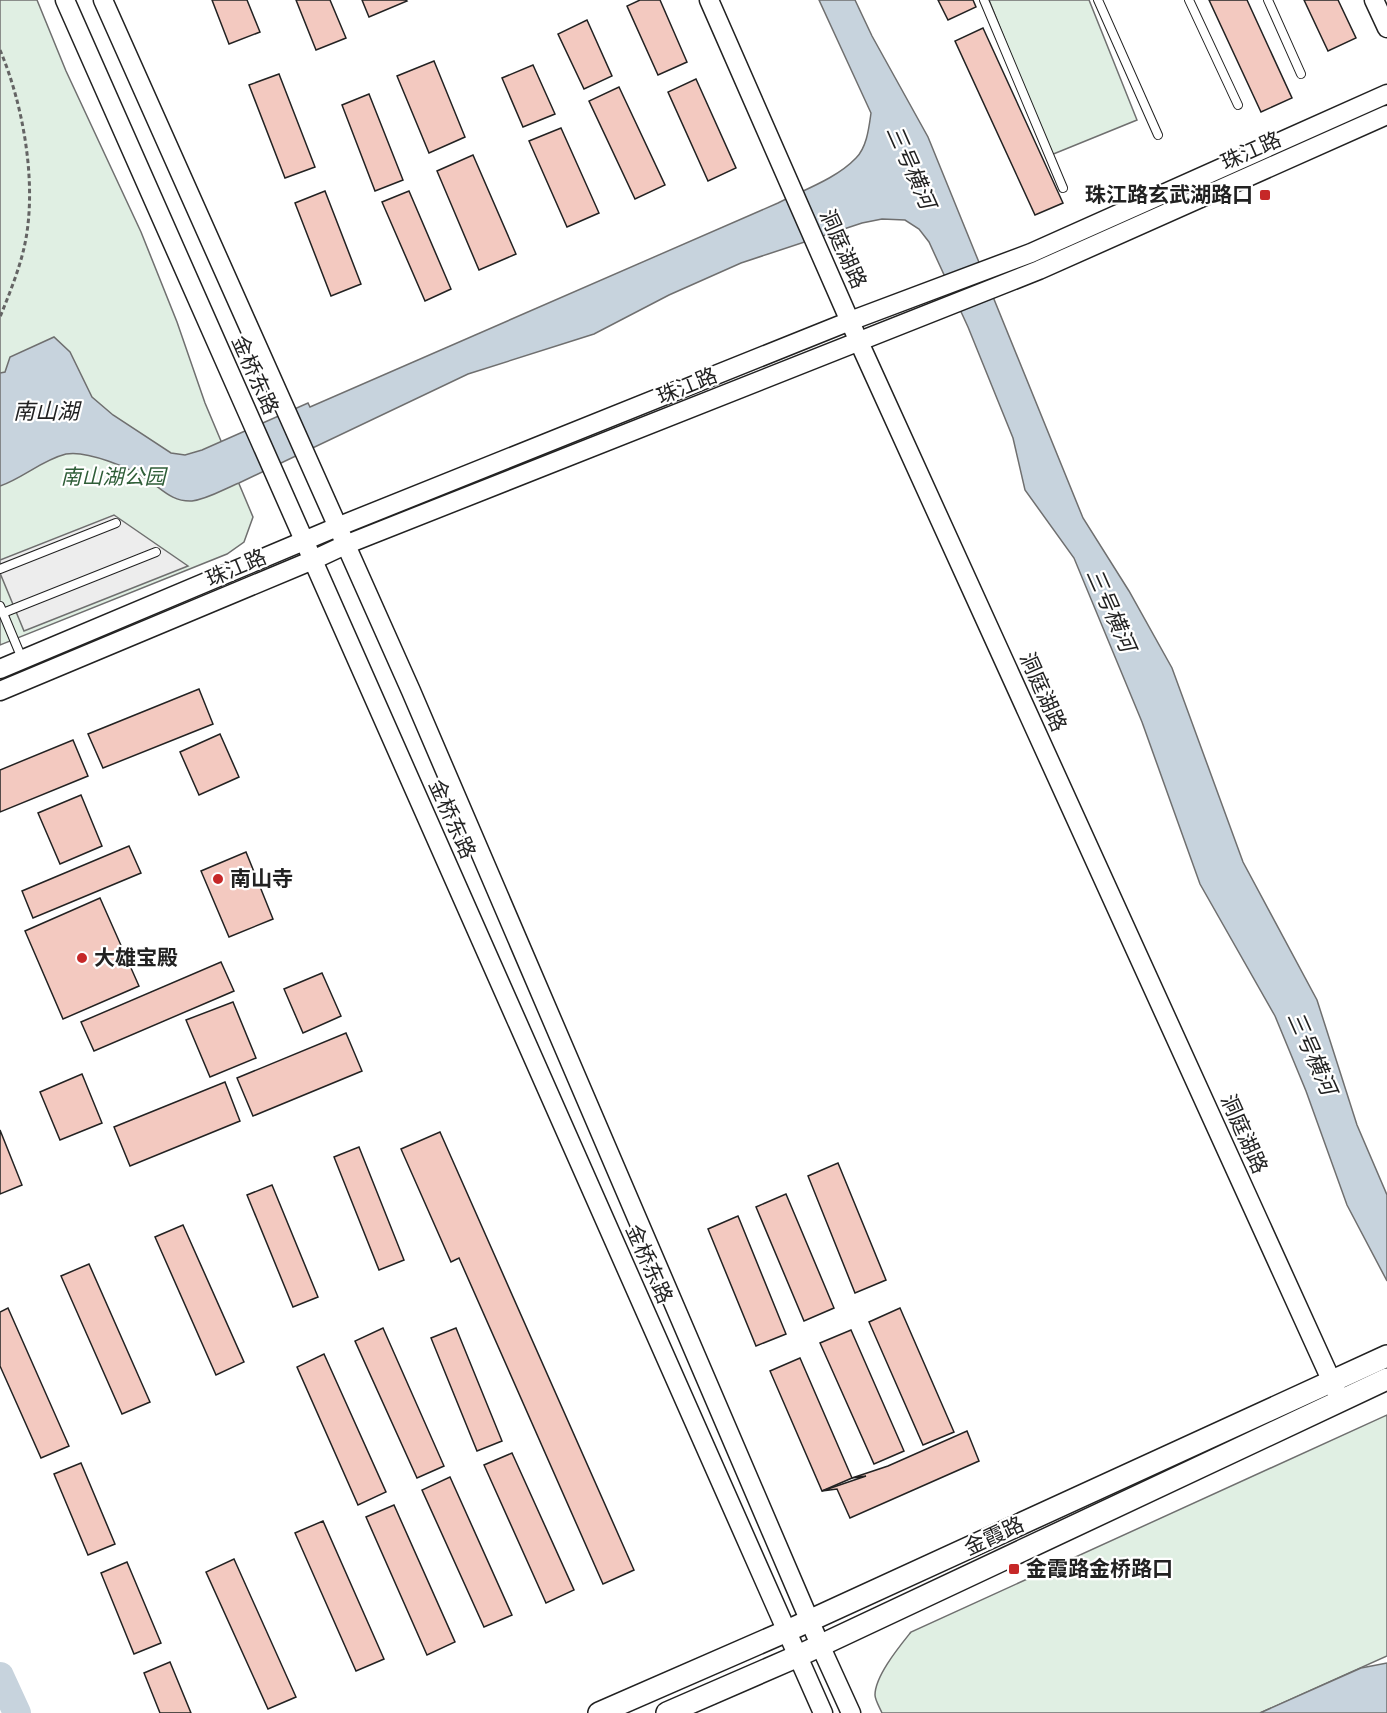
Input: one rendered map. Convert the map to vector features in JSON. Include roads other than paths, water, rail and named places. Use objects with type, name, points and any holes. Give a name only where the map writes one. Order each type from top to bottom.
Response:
[{"type":"main road","name":"金霞路","points":[[599,1713],[787,1631],[1387,1356]]},
{"type":"main road","name":"金霞路","points":[[667,1713],[820,1646],[1340,1400],[1387,1380]]},
{"type":"street","name":"金桥东路","points":[[65,0],[823,1713]]},
{"type":"street","name":"金桥东路","points":[[102,0],[411,691],[820,1646],[851,1713]]},
{"type":"street","name":"洞庭湖路","points":[[709,0],[859,342],[1340,1400]]},
{"type":"street","points":[[1374,0],[1387,28]]},
{"type":"street","name":"珠江路","points":[[0,692],[345,545],[947,306],[1003,274],[1031,253],[1387,94]]},
{"type":"street","name":"珠江路","points":[[0,669],[337,527],[850,321],[939,288],[1003,274],[1039,270],[1387,115]]},
{"type":"lane","points":[[984,0],[1063,188]]},
{"type":"lane","points":[[1098,0],[1158,135]]},
{"type":"lane","points":[[1189,0],[1238,105]]},
{"type":"lane","points":[[1268,0],[1301,74]]},
{"type":"lane","points":[[0,569],[116,523]]},
{"type":"lane","points":[[30,679],[2,609],[156,552]]},
{"type":"water","points":[[819,0],[855,0],[872,36],[928,137],[1083,518],[1129,591],[1172,668],[1243,862],[1317,1000],[1357,1125],[1387,1195],[1387,1281],[1347,1205],[1306,1091],[1275,1016],[1200,884],[1142,722],[1074,558],[1025,490],[1013,438],[968,327],[929,242],[919,229],[905,220],[882,219],[862,223],[741,263],[669,295],[594,334],[468,374],[204,498],[192,501],[179,499],[120,465],[75,453],[49,460],[0,486],[0,373],[5,372],[10,357],[54,337],[70,352],[92,397],[113,415],[171,453],[185,455],[202,450],[308,403],[310,407],[778,203],[829,178],[848,165],[860,153],[867,137],[871,113]]},
{"type":"water","points":[[1387,1663],[1387,1713],[1260,1713],[1361,1668]]},
{"type":"waterway","points":[[0,1676],[17,1713]]},
{"type":"place","name":"珠江路玄武湖路口","points":[[1265,195]]},
{"type":"place","name":"南山寺","points":[[218,879]]},
{"type":"place","name":"大雄宝殿","points":[[82,958]]},
{"type":"place","name":"金霞路金桥路口","points":[[1014,1569]]},
{"type":"water label","name":"三号横河","points":[[911,167]]},
{"type":"water label","name":"南山湖","points":[[46,411]]},
{"type":"water label","name":"三号横河","points":[[1111,610]]},
{"type":"water label","name":"三号横河","points":[[1312,1053]]},
{"type":"park label","name":"南山湖公园","points":[[113,477]]}]
